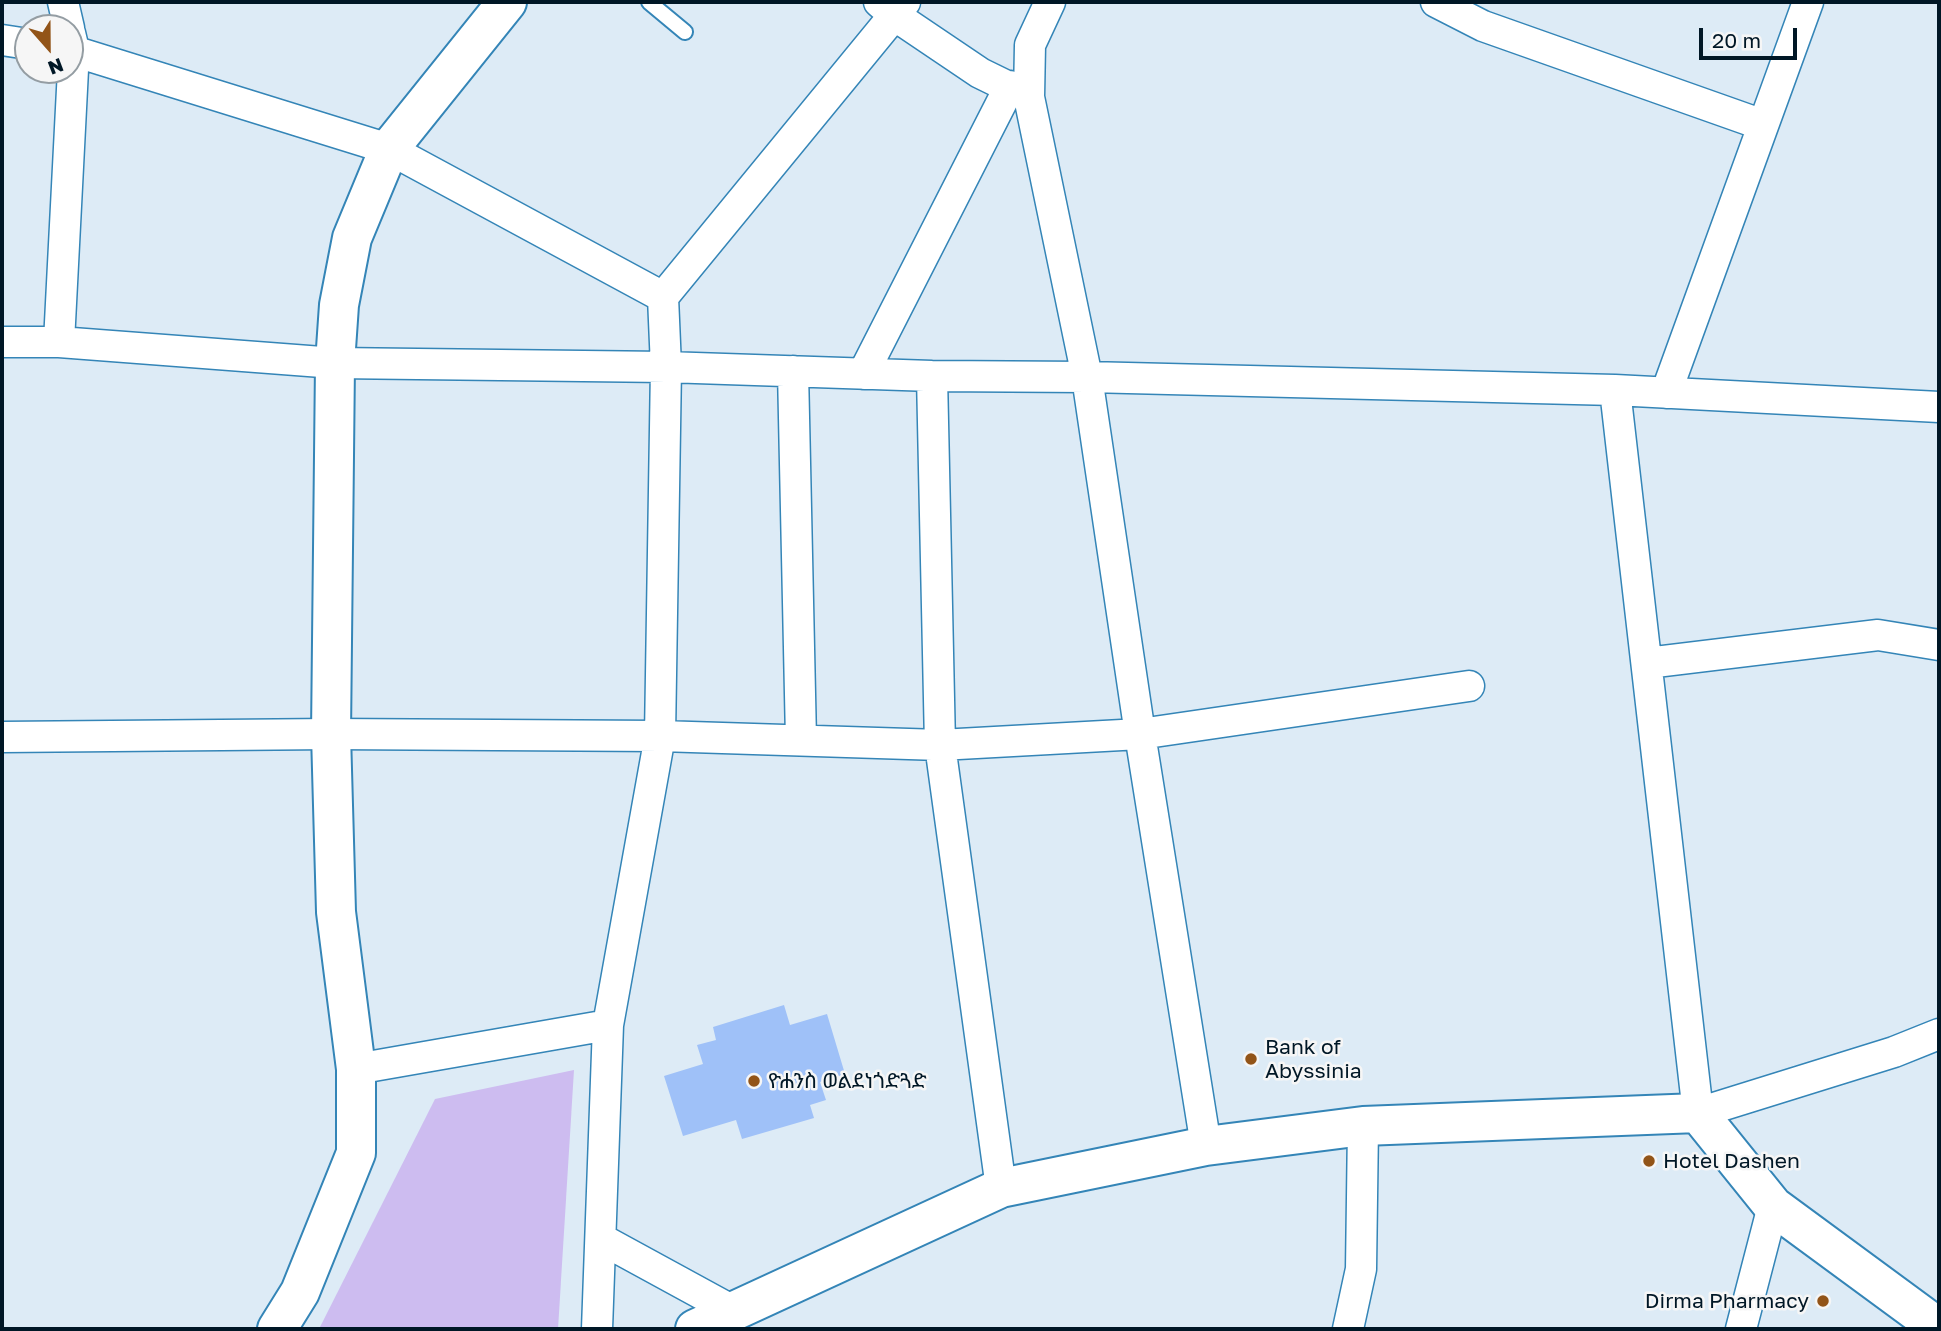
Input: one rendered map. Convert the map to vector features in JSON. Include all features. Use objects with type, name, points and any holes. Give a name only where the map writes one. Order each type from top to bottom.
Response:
[{"type":"street","points":[[277,1329],[300,1292],[356,1153],[355,1069],[336,912],[331,734],[335,363],[339,305],[352,238],[389,149],[507,2]]},
{"type":"street","points":[[863,374],[1019,91],[1030,45],[1051,2]]},
{"type":"street","points":[[1436,2],[1483,26],[1763,125]]},
{"type":"street","points":[[1666,393],[1808,2]]},
{"type":"street","points":[[597,1329],[608,1025],[660,736],[666,367],[663,298],[893,6],[980,73],[1019,91]]},
{"type":"street","points":[[84,44],[389,149],[663,298]]},
{"type":"street","points":[[59,342],[69,84]]},
{"type":"street","points":[[1019,91],[1087,377],[1140,734],[1206,1146]]},
{"type":"street","points":[[2,342],[59,342],[335,363],[666,367],[932,376],[1087,377],[1615,390],[1939,407]]},
{"type":"street","points":[[793,371],[802,740]]},
{"type":"street","points":[[932,376],[940,745],[1001,1188]]},
{"type":"street","points":[[1615,390],[1698,1113],[1773,1206],[1939,1328]]},
{"type":"street","points":[[1647,663],[1878,635],[1939,645]]},
{"type":"street","points":[[2,737],[331,734],[660,736],[940,745],[1140,734],[1469,686]]},
{"type":"street","points":[[355,1069],[608,1025]]},
{"type":"street","points":[[695,1329],[1001,1188],[1206,1146],[1363,1126],[1698,1113],[1894,1052],[1939,1034]]},
{"type":"street","points":[[1348,1329],[1361,1269],[1363,1126]]},
{"type":"street","points":[[1741,1329],[1773,1206]]},
{"type":"street","points":[[601,1239],[733,1311]]},
{"type":"lane","points":[[649,2],[685,32]]},
{"type":"shaded area","points":[[574,1070],[558,1329],[319,1329],[435,1099]]},
{"type":"building","points":[[784,1005],[790,1025],[827,1014],[845,1074],[820,1082],[826,1100],[810,1105],[814,1118],[742,1139],[736,1120],[683,1136],[664,1076],[703,1064],[697,1045],[716,1040],[713,1027]]},
{"type":"place","name":"Bank of Abyssinia","points":[[1251,1059]]},
{"type":"place","name":"ዮሐንስ ወልደነጎድጓድ","points":[[754,1081]]},
{"type":"place","name":"Hotel Dashen","points":[[1649,1161]]},
{"type":"place","name":"Dirma Pharmacy","points":[[1823,1301]]}]
